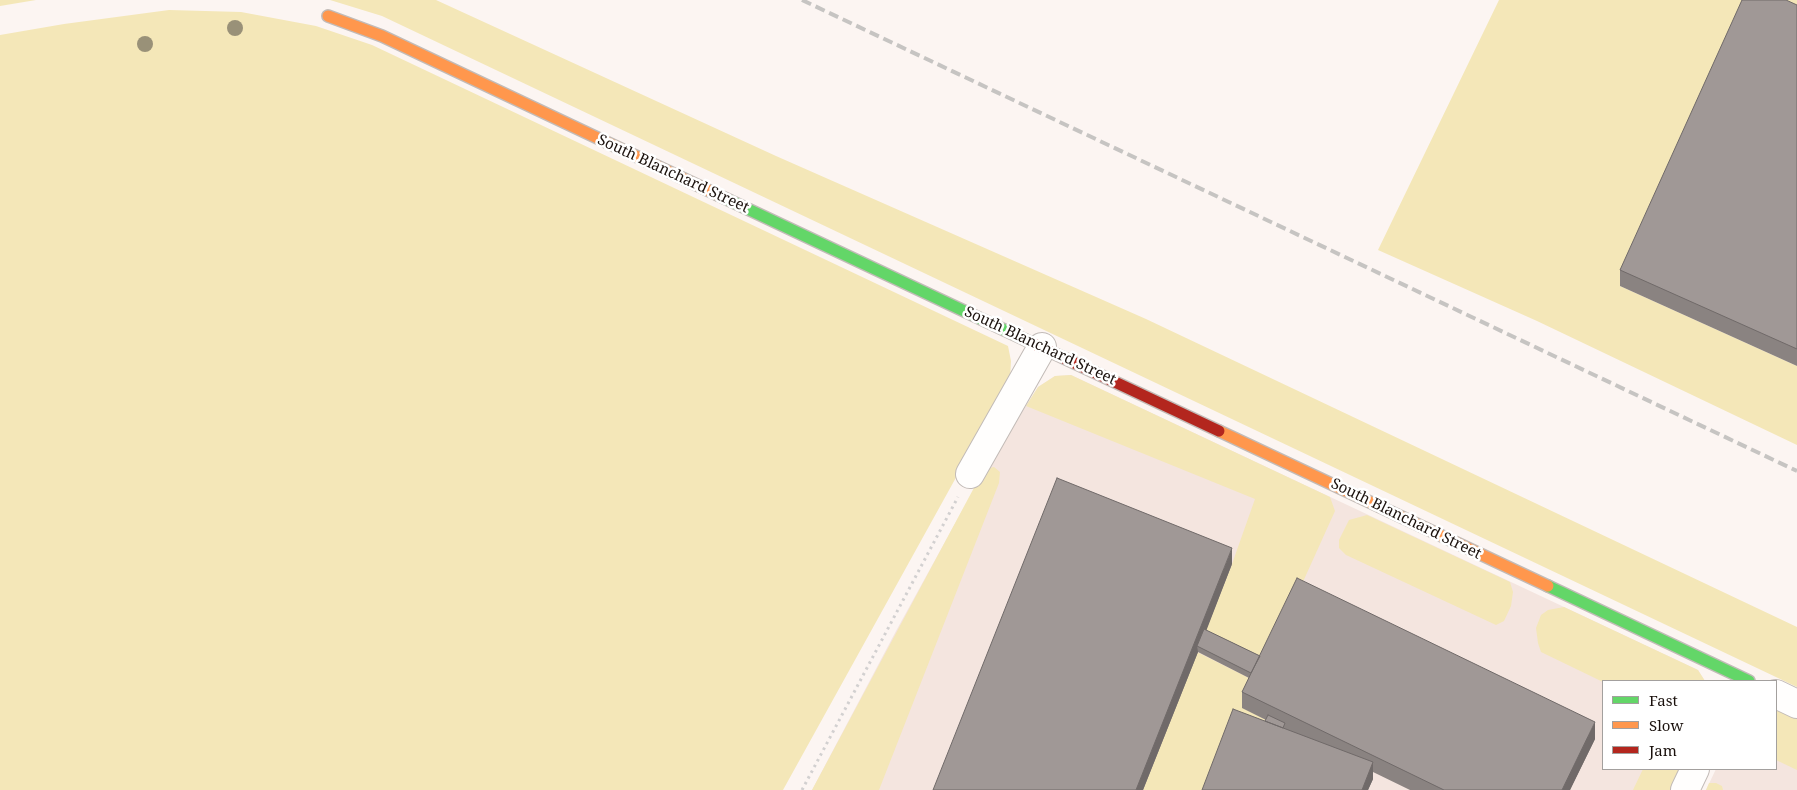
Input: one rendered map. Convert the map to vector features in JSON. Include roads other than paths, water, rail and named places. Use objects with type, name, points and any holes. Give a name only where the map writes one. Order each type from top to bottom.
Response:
[{"type":"street","name":"South Blanchard Street","points":[[328,16],[382,36],[1742,680]]},
{"type":"street","points":[[970,474],[1042,347]]},
{"type":"street","points":[[1777,694],[1797,704]]},
{"type":"street","points":[[1685,790],[1695,770]]},
{"type":"railway","points":[[802,0],[1797,471]]}]
